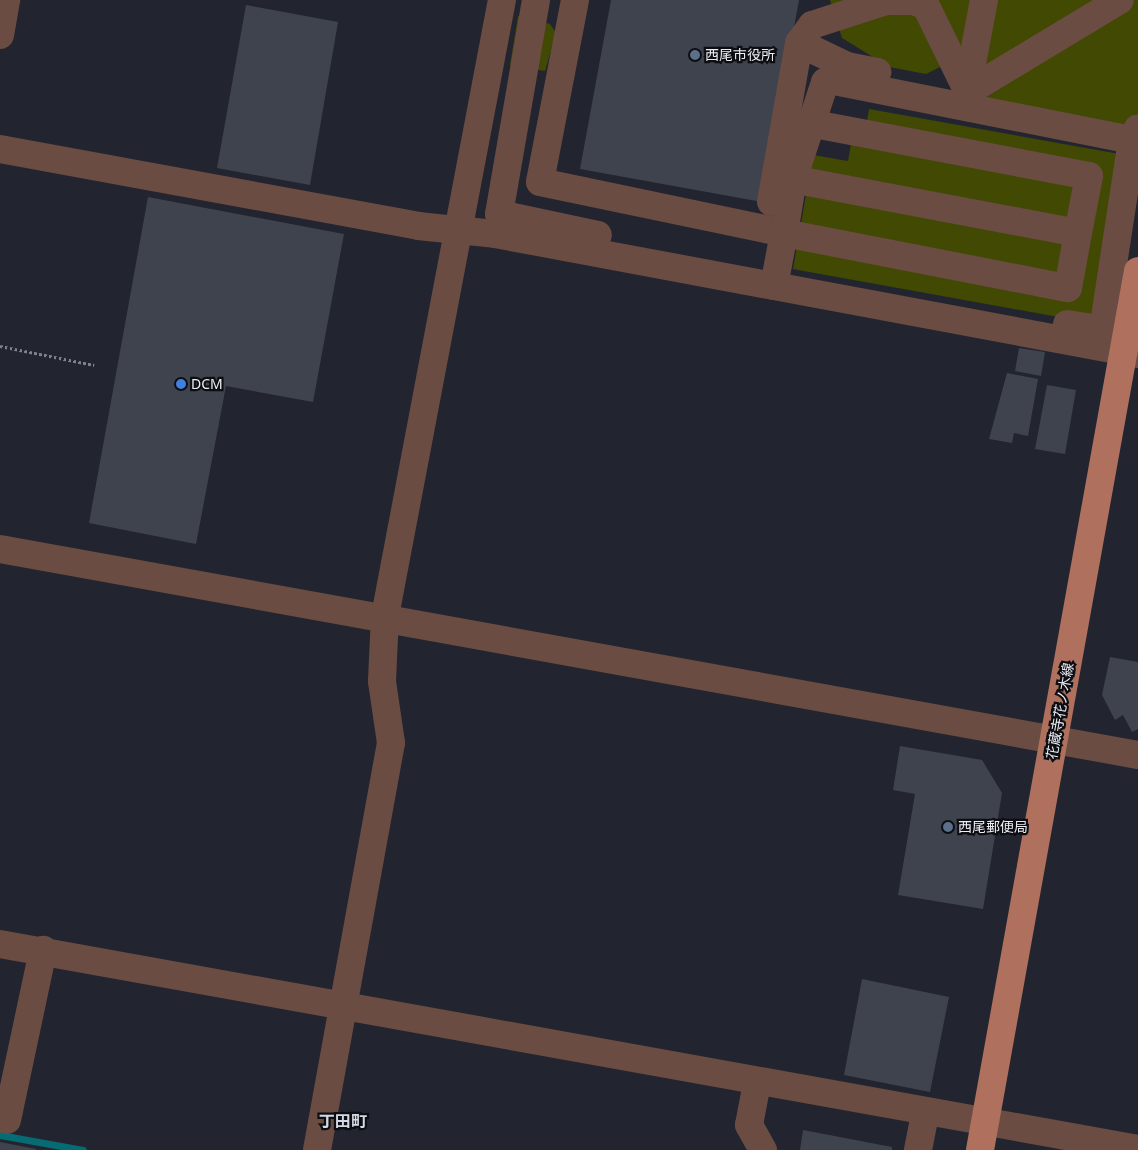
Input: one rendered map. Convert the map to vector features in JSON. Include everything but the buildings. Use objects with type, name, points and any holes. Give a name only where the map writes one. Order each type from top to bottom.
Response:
[{"type":"main road","name":"花蔵寺花ノ木線","points":[[980,1150],[1130,352],[1138,271]]},
{"type":"street","points":[[0,35],[6,0]]},
{"type":"street","points":[[968,91],[984,0]]},
{"type":"street","points":[[968,91],[1120,0]]},
{"type":"street","points":[[770,276],[799,42],[812,25],[886,2],[914,1],[926,6],[968,91]]},
{"type":"street","points":[[318,1150],[391,743],[382,681],[385,616],[502,2],[573,9],[540,182],[1068,288],[1089,176],[814,124]]},
{"type":"street","points":[[535,6],[520,83],[499,214],[770,276],[1130,352]]},
{"type":"street","points":[[799,42],[847,66],[968,91],[1137,133]]},
{"type":"street","points":[[488,77],[557,91]]},
{"type":"street","points":[[775,230],[814,124],[825,82],[834,81],[1137,133]]},
{"type":"street","points":[[0,150],[458,230],[770,276],[1102,330],[1137,133]]},
{"type":"street","points":[[793,179],[1078,233]]},
{"type":"street","points":[[0,549],[385,616],[1138,755]]},
{"type":"street","points":[[0,944],[44,950],[757,1083],[1138,1149]]},
{"type":"street","points":[[8,1120],[44,950]]},
{"type":"street","points":[[757,1083],[749,1125],[763,1150]]},
{"type":"street","points":[[918,1150],[925,1113]]},
{"type":"path","points":[[0,346],[94,365]]},
{"type":"green space","points":[[830,0],[975,0],[966,54],[926,74],[889,67],[842,38]]},
{"type":"green space","points":[[978,0],[1138,0],[1138,129],[958,99]]},
{"type":"green space","points":[[518,16],[550,24],[556,33],[545,71],[510,65]]},
{"type":"green space","points":[[869,109],[1125,155],[1096,319],[1086,322],[793,269],[813,155],[848,161],[851,144],[863,146]]},
{"type":"waterway","points":[[0,1135],[83,1150]]},
{"type":"place","name":"西尾市役所","points":[[695,55]]},
{"type":"place","name":"DCM","points":[[181,384]]},
{"type":"place","name":"西尾郵便局","points":[[948,827]]},
{"type":"district","name":"丁田町","points":[[343,1121]]}]
